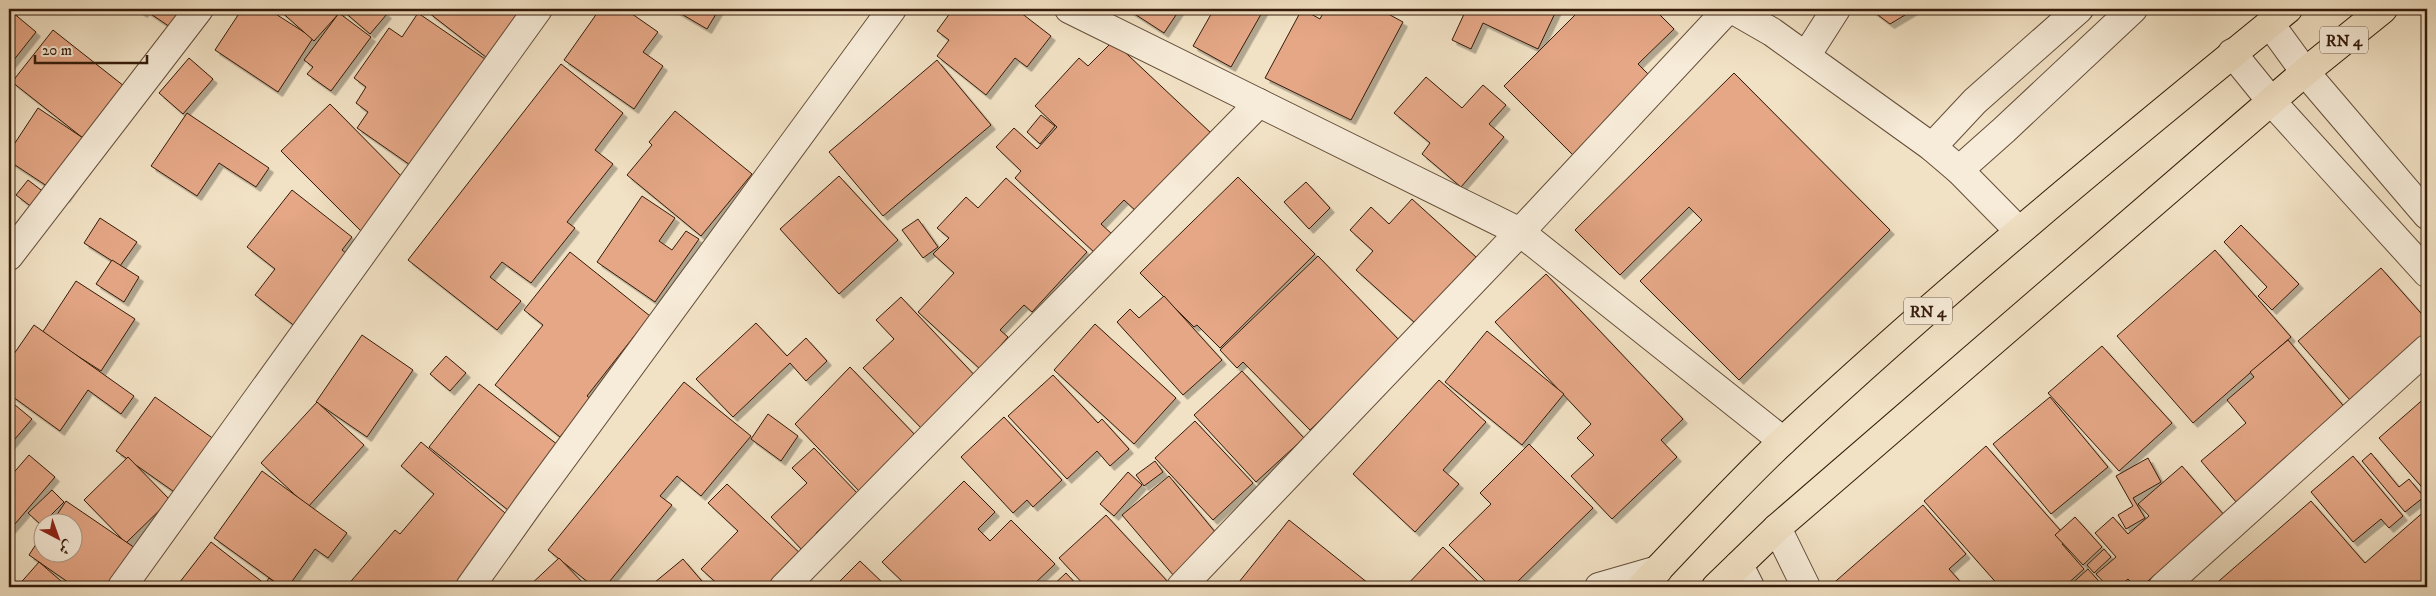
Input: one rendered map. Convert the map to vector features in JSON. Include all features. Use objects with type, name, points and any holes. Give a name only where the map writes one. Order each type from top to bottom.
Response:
[{"type":"main road","name":"RN 4","points":[[1716,587],[1745,576],[1777,528],[2271,101],[2383,9]]},
{"type":"main road","name":"RN 4","points":[[1650,579],[1783,441],[2019,231],[2279,16]]},
{"type":"street","points":[[9,256],[199,9]]},
{"type":"street","points":[[122,587],[538,9]]},
{"type":"street","points":[[470,587],[892,9]]},
{"type":"street","points":[[1069,9],[1520,232],[1783,441]]},
{"type":"street","points":[[1181,587],[1520,232],[1728,9]]},
{"type":"street","points":[[1732,9],[1772,32],[1932,147],[1959,170],[2019,231]]},
{"type":"street","points":[[1806,56],[1836,9]]},
{"type":"street","points":[[1932,147],[1974,101],[2079,9]]},
{"type":"street","points":[[1959,170],[2133,9]]},
{"type":"street","points":[[2279,16],[2305,72],[2427,215]]},
{"type":"street","points":[[2232,53],[2271,101],[2427,273]]},
{"type":"street","points":[[784,587],[1259,103]]},
{"type":"street","points":[[2163,587],[2427,349]]},
{"type":"street","points":[[1777,528],[1806,587]]},
{"type":"street","points":[[1598,587],[1650,579]]},
{"type":"building","points":[[9,9],[14,9],[12,12],[36,32],[9,66]]},
{"type":"building","points":[[136,9],[187,9],[173,29],[145,10],[143,13]]},
{"type":"building","points":[[242,9],[268,9],[313,38],[278,92],[215,50]]},
{"type":"building","points":[[278,9],[381,9],[387,14],[370,34],[342,10],[314,41]]},
{"type":"building","points":[[432,9],[531,9],[491,61],[429,13]]},
{"type":"building","points":[[600,9],[625,9],[658,32],[643,52],[663,66],[634,109],[564,60]]},
{"type":"building","points":[[673,9],[719,9],[707,29]]},
{"type":"building","points":[[953,9],[1016,9],[1051,36],[1027,67],[1015,58],[986,95],[937,56],[949,40],[937,31]]},
{"type":"building","points":[[1127,9],[1180,9],[1164,33]]},
{"type":"building","points":[[1214,9],[1264,9],[1231,67],[1193,46]]},
{"type":"building","points":[[1302,9],[1320,19],[1325,9],[1379,9],[1403,22],[1351,120],[1265,78]]},
{"type":"building","points":[[1458,9],[1557,9],[1538,49],[1483,23],[1471,49],[1452,40],[1465,12]]},
{"type":"building","points":[[1581,9],[1654,9],[1674,29],[1638,64],[1651,77],[1574,156],[1504,86]]},
{"type":"building","points":[[1870,9],[1915,9],[1890,24]]},
{"type":"building","points":[[339,13],[371,37],[331,91],[307,74],[313,67],[304,60]]},
{"type":"building","points":[[418,13],[488,61],[413,167],[357,128],[368,112],[356,103],[366,87],[354,78],[389,28],[402,37]]},
{"type":"building","points":[[53,30],[129,90],[88,142],[12,82]]},
{"type":"building","points":[[1113,41],[1211,133],[1137,212],[1124,200],[1101,224],[1113,235],[1096,254],[1015,178],[1021,171],[996,147],[1014,128],[1037,149],[1057,127],[1035,106],[1079,58],[1088,66]]},
{"type":"building","points":[[189,58],[213,79],[183,114],[159,93]]},
{"type":"building","points":[[937,60],[991,125],[883,216],[829,152]]},
{"type":"building","points":[[561,64],[623,113],[595,150],[613,164],[567,222],[575,228],[531,283],[502,262],[490,277],[521,301],[497,330],[408,260]]},
{"type":"building","points":[[1734,73],[1890,230],[1739,380],[1640,281],[1702,220],[1689,207],[1620,275],[1575,230]]},
{"type":"building","points":[[1426,77],[1462,108],[1483,85],[1506,105],[1489,124],[1504,137],[1461,187],[1422,154],[1430,143],[1394,113]]},
{"type":"building","points":[[330,104],[408,183],[361,231],[281,151]]},
{"type":"building","points":[[38,108],[98,148],[65,198],[9,161],[9,152]]},
{"type":"building","points":[[675,111],[752,174],[701,236],[627,175],[652,145],[649,142]]},
{"type":"building","points":[[187,113],[269,168],[256,187],[219,163],[197,196],[151,166]]},
{"type":"building","points":[[1041,115],[1055,126],[1040,144],[1027,132]]},
{"type":"building","points":[[839,176],[898,240],[839,294],[780,229]]},
{"type":"building","points":[[1238,177],[1315,254],[1220,348],[1197,325],[1194,327],[1140,273]]},
{"type":"building","points":[[1006,178],[1087,252],[1032,312],[1024,305],[1000,330],[1008,337],[980,369],[918,312],[954,273],[933,254],[949,238],[937,228],[966,197],[978,208]]},
{"type":"building","points":[[28,180],[45,193],[33,208],[16,195]]},
{"type":"building","points":[[1306,182],[1330,208],[1309,229],[1284,202]]},
{"type":"building","points":[[292,190],[352,237],[342,250],[356,261],[301,331],[255,295],[275,269],[247,247]]},
{"type":"building","points":[[642,196],[675,218],[659,241],[672,250],[686,231],[699,239],[655,302],[597,262]]},
{"type":"building","points":[[1412,199],[1476,257],[1415,323],[1356,270],[1373,251],[1350,230],[1371,207],[1389,224]]},
{"type":"building","points":[[100,218],[137,242],[120,266],[84,243]]},
{"type":"building","points":[[918,219],[938,247],[923,258],[902,230]]},
{"type":"building","points":[[2241,225],[2299,284],[2272,310],[2258,296],[2267,287],[2224,242]]},
{"type":"building","points":[[2215,250],[2291,337],[2193,423],[2117,336]]},
{"type":"building","points":[[570,252],[650,316],[587,396],[591,399],[560,437],[495,385],[543,325],[524,310]]},
{"type":"building","points":[[1318,256],[1401,342],[1310,430],[1243,362],[1237,368],[1220,350]]},
{"type":"building","points":[[112,260],[139,277],[124,302],[96,284]]},
{"type":"building","points":[[2381,268],[2427,320],[2427,347],[2357,408],[2298,341]]},
{"type":"building","points":[[1546,274],[1683,419],[1661,440],[1677,457],[1612,519],[1571,476],[1594,455],[1577,438],[1591,424],[1495,322]]},
{"type":"building","points":[[76,281],[135,319],[101,371],[42,333]]},
{"type":"building","points":[[1164,296],[1222,360],[1183,395],[1117,322],[1130,309],[1139,318]]},
{"type":"building","points":[[901,297],[979,380],[925,432],[863,368],[894,339],[876,320]]},
{"type":"building","points":[[756,323],[787,356],[806,338],[827,361],[806,381],[790,363],[733,417],[696,379]]},
{"type":"building","points":[[1095,324],[1176,398],[1134,444],[1054,370]]},
{"type":"building","points":[[34,325],[134,396],[121,414],[88,390],[60,431],[9,394],[9,361]]},
{"type":"building","points":[[1487,331],[1564,394],[1522,445],[1445,382]]},
{"type":"building","points":[[362,335],[413,370],[367,437],[316,402]]},
{"type":"building","points":[[2288,340],[2347,410],[2237,503],[2201,461],[2246,423],[2227,400],[2254,377],[2250,372]]},
{"type":"building","points":[[2102,346],[2172,423],[2119,471],[2048,393]]},
{"type":"building","points":[[446,356],[466,373],[450,391],[430,374]]},
{"type":"building","points":[[850,367],[917,437],[860,492],[795,424]]},
{"type":"building","points":[[1242,371],[1304,438],[1256,482],[1194,415]]},
{"type":"building","points":[[1053,375],[1098,423],[1102,419],[1129,449],[1110,466],[1097,451],[1067,479],[1008,416]]},
{"type":"building","points":[[1439,380],[1486,422],[1443,470],[1459,484],[1415,532],[1353,474]]},
{"type":"building","points":[[684,382],[751,436],[701,496],[677,476],[660,496],[672,505],[605,587],[594,587],[548,550]]},
{"type":"building","points":[[479,384],[558,445],[508,510],[429,447]]},
{"type":"building","points":[[2427,396],[2427,493],[2379,438]]},
{"type":"building","points":[[155,397],[218,442],[180,496],[116,451]]},
{"type":"building","points":[[2050,397],[2108,467],[2051,514],[1993,444]]},
{"type":"building","points":[[9,400],[32,419],[9,446]]},
{"type":"building","points":[[317,402],[364,445],[308,507],[261,463]]},
{"type":"building","points":[[768,414],[798,436],[781,461],[751,439]]},
{"type":"building","points":[[1004,417],[1062,480],[1033,507],[1027,500],[1013,513],[961,457]]},
{"type":"building","points":[[1195,421],[1253,483],[1213,520],[1155,458]]},
{"type":"building","points":[[421,442],[511,518],[452,587],[346,587],[395,530],[400,534],[434,494],[401,466]]},
{"type":"building","points":[[1529,444],[1593,508],[1512,587],[1491,587],[1449,545],[1491,504],[1480,493]]},
{"type":"building","points":[[1986,446],[2068,539],[2062,544],[2084,569],[2064,587],[2000,587],[1924,501]]},
{"type":"building","points":[[814,448],[858,494],[816,533],[818,536],[802,550],[771,517],[807,483],[792,468]]},
{"type":"building","points":[[2371,453],[2399,487],[2409,479],[2424,497],[2405,512],[2362,461]]},
{"type":"building","points":[[29,455],[55,477],[9,531],[9,478]]},
{"type":"building","points":[[2353,456],[2403,516],[2389,528],[2381,519],[2353,542],[2311,492]]},
{"type":"building","points":[[128,457],[170,500],[126,543],[84,500]]},
{"type":"building","points":[[2148,458],[2161,482],[2133,498],[2145,518],[2126,529],[2118,515],[2133,506],[2116,476]]},
{"type":"building","points":[[1155,461],[1163,472],[1144,486],[1136,475]]},
{"type":"building","points":[[2182,466],[2224,515],[2141,587],[2135,587],[2128,579],[2118,587],[2108,587],[2096,574],[2116,557],[2095,533],[2113,517],[2128,534],[2149,516],[2138,504]]},
{"type":"building","points":[[262,471],[347,533],[328,558],[315,549],[288,587],[282,587],[214,538]]},
{"type":"building","points":[[1128,472],[1142,485],[1114,516],[1100,504]]},
{"type":"building","points":[[1169,476],[1220,538],[1174,576],[1122,515]]},
{"type":"building","points":[[964,481],[995,512],[978,529],[990,541],[1011,520],[1055,564],[1031,587],[908,587],[882,562]]},
{"type":"building","points":[[727,484],[805,558],[768,587],[721,587],[701,569],[738,531],[708,503]]},
{"type":"building","points":[[52,490],[64,502],[52,514],[32,514],[32,517],[28,513]]},
{"type":"building","points":[[66,501],[135,548],[108,587],[75,587],[42,564],[82,564],[82,514],[58,514]]},
{"type":"building","points":[[2311,501],[2365,563],[2427,509],[2427,587],[2212,587]]},
{"type":"building","points":[[1923,505],[1966,554],[1949,569],[1965,587],[1829,587]]},
{"type":"building","points":[[1106,515],[1169,583],[1165,587],[1086,587],[1059,558]]},
{"type":"building","points":[[2075,517],[2102,547],[2083,565],[2055,535]]},
{"type":"building","points":[[1289,520],[1373,587],[1235,587]]},
{"type":"building","points":[[211,542],[265,584],[269,578],[281,587],[176,587]]},
{"type":"building","points":[[1443,547],[1484,587],[1405,587]]},
{"type":"building","points":[[2104,549],[2111,557],[2094,573],[2087,565]]},
{"type":"building","points":[[559,558],[587,587],[528,587]]},
{"type":"building","points":[[683,559],[707,587],[649,587]]},
{"type":"building","points":[[860,561],[887,587],[834,587]]},
{"type":"building","points":[[37,564],[41,564],[68,587],[17,587]]},
{"type":"building","points":[[2088,569],[2104,587],[2068,587]]},
{"type":"building","points":[[1066,573],[1079,587],[1051,587]]}]
